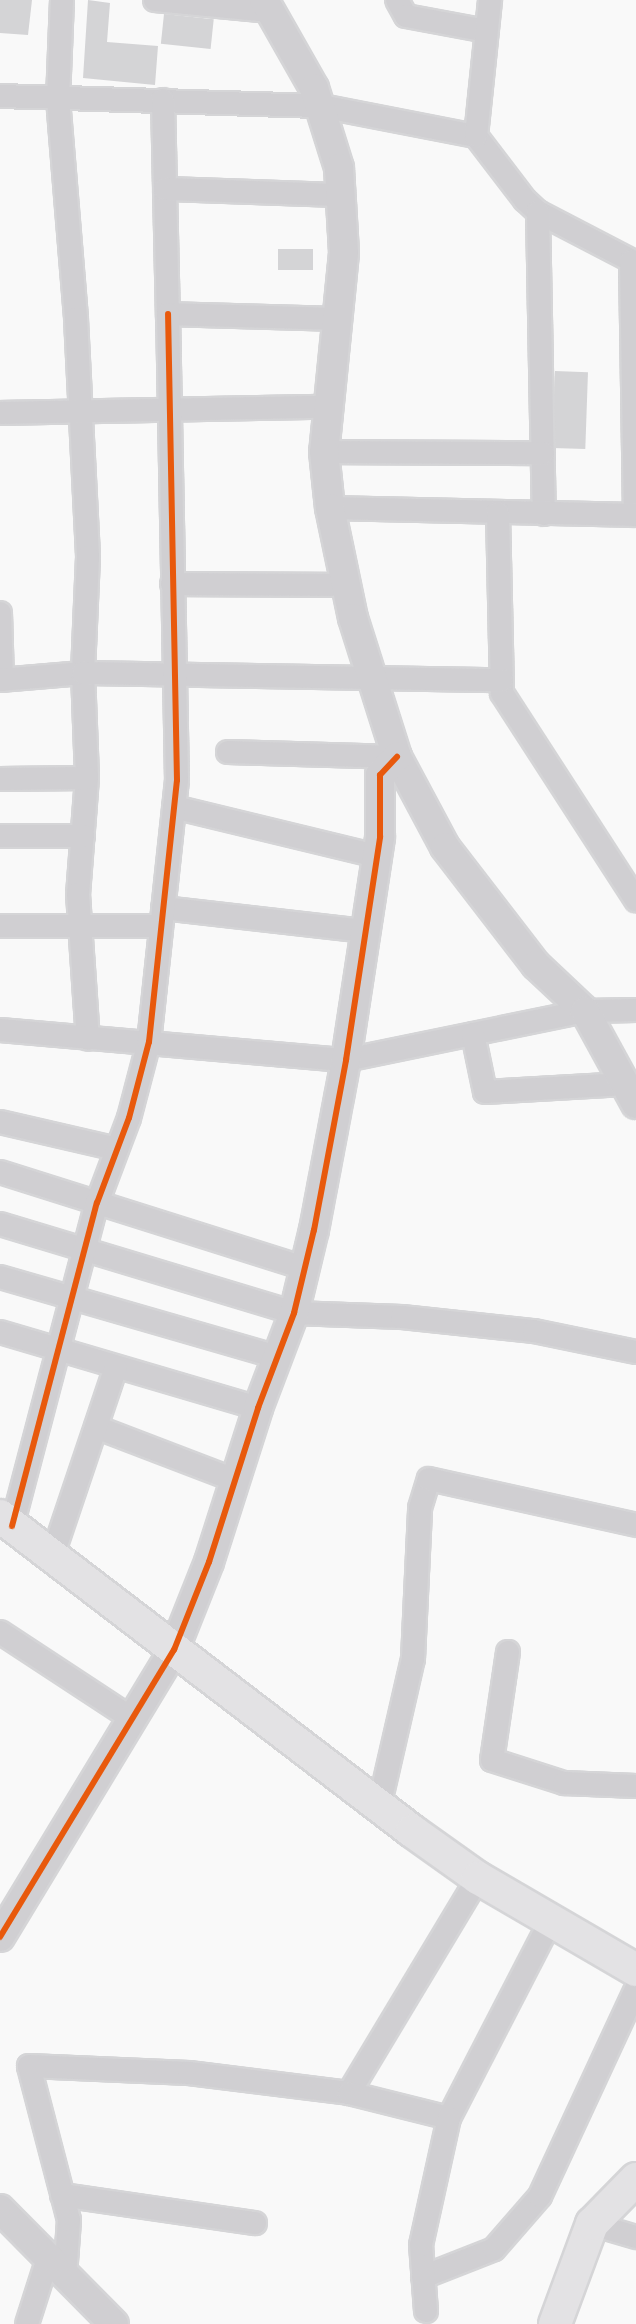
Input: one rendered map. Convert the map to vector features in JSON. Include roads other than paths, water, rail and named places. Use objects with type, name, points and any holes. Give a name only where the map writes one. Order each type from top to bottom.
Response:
[{"type":"main road","points":[[6,1521],[379,1807],[478,1878],[636,1970]]},
{"type":"main road","points":[[555,2324],[592,2224],[636,2179]]},
{"type":"street","points":[[62,0],[58,99],[76,319],[78,412],[87,557],[83,673],[87,778],[79,926],[88,1039]]},
{"type":"street","points":[[155,0],[267,5],[321,106],[339,168],[344,253],[326,407],[324,452],[330,508],[353,618],[397,757],[444,847],[536,965],[585,1011],[631,1094],[485,1092],[473,1034]]},
{"type":"street","points":[[476,136],[490,0]]},
{"type":"street","points":[[404,5],[487,31]]},
{"type":"street","points":[[0,96],[321,106],[476,136],[525,200],[538,212],[634,262],[636,515],[330,508]]},
{"type":"street","points":[[6,1521],[72,1297],[97,1203],[117,1149],[149,1042],[177,780],[173,674],[163,100]]},
{"type":"street","points":[[165,189],[340,195]]},
{"type":"street","points":[[538,212],[544,514]]},
{"type":"street","points":[[168,314],[336,319]]},
{"type":"street","points":[[0,413],[326,407]]},
{"type":"street","points":[[324,452],[543,453]]},
{"type":"street","points":[[498,513],[502,693],[636,900]]},
{"type":"street","points":[[172,584],[347,585]]},
{"type":"street","points":[[0,613],[1,680],[83,673],[372,675],[502,680]]},
{"type":"street","points":[[228,752],[397,757]]},
{"type":"street","points":[[0,1937],[134,1720],[174,1650],[209,1562],[258,1408],[294,1313],[346,1060],[377,856],[380,775],[397,757]]},
{"type":"street","points":[[0,779],[87,778]]},
{"type":"street","points":[[174,807],[377,856]]},
{"type":"street","points":[[0,836],[83,836]]},
{"type":"street","points":[[0,926],[79,926],[162,917],[366,932]]},
{"type":"street","points":[[0,1030],[346,1060],[585,1011],[636,1010]]},
{"type":"street","points":[[0,1122],[117,1149]]},
{"type":"street","points":[[0,1172],[304,1268]]},
{"type":"street","points":[[0,1224],[85,1247],[294,1313],[402,1317],[534,1331],[636,1352]]},
{"type":"street","points":[[0,1277],[277,1357]]},
{"type":"street","points":[[0,1332],[258,1408]]},
{"type":"street","points":[[52,1557],[116,1367]]},
{"type":"street","points":[[96,1427],[235,1480]]},
{"type":"street","points":[[379,1807],[413,1659],[420,1508],[429,1479],[636,1525]]},
{"type":"street","points":[[0,1632],[134,1720]]},
{"type":"street","points":[[508,1652],[492,1760],[564,1783],[636,1786]]},
{"type":"street","points":[[348,2092],[478,1878]]},
{"type":"street","points":[[426,2311],[421,2245],[449,2118],[550,1922]]},
{"type":"street","points":[[423,2277],[494,2249],[540,2196],[636,1989]]},
{"type":"street","points":[[27,2324],[57,2267],[69,2220],[29,2066],[189,2073],[348,2092],[449,2118]]},
{"type":"street","points":[[62,2195],[255,2223]]},
{"type":"street","points":[[1,2209],[114,2324]]},
{"type":"street","points":[[592,2224],[636,2237]]}]
